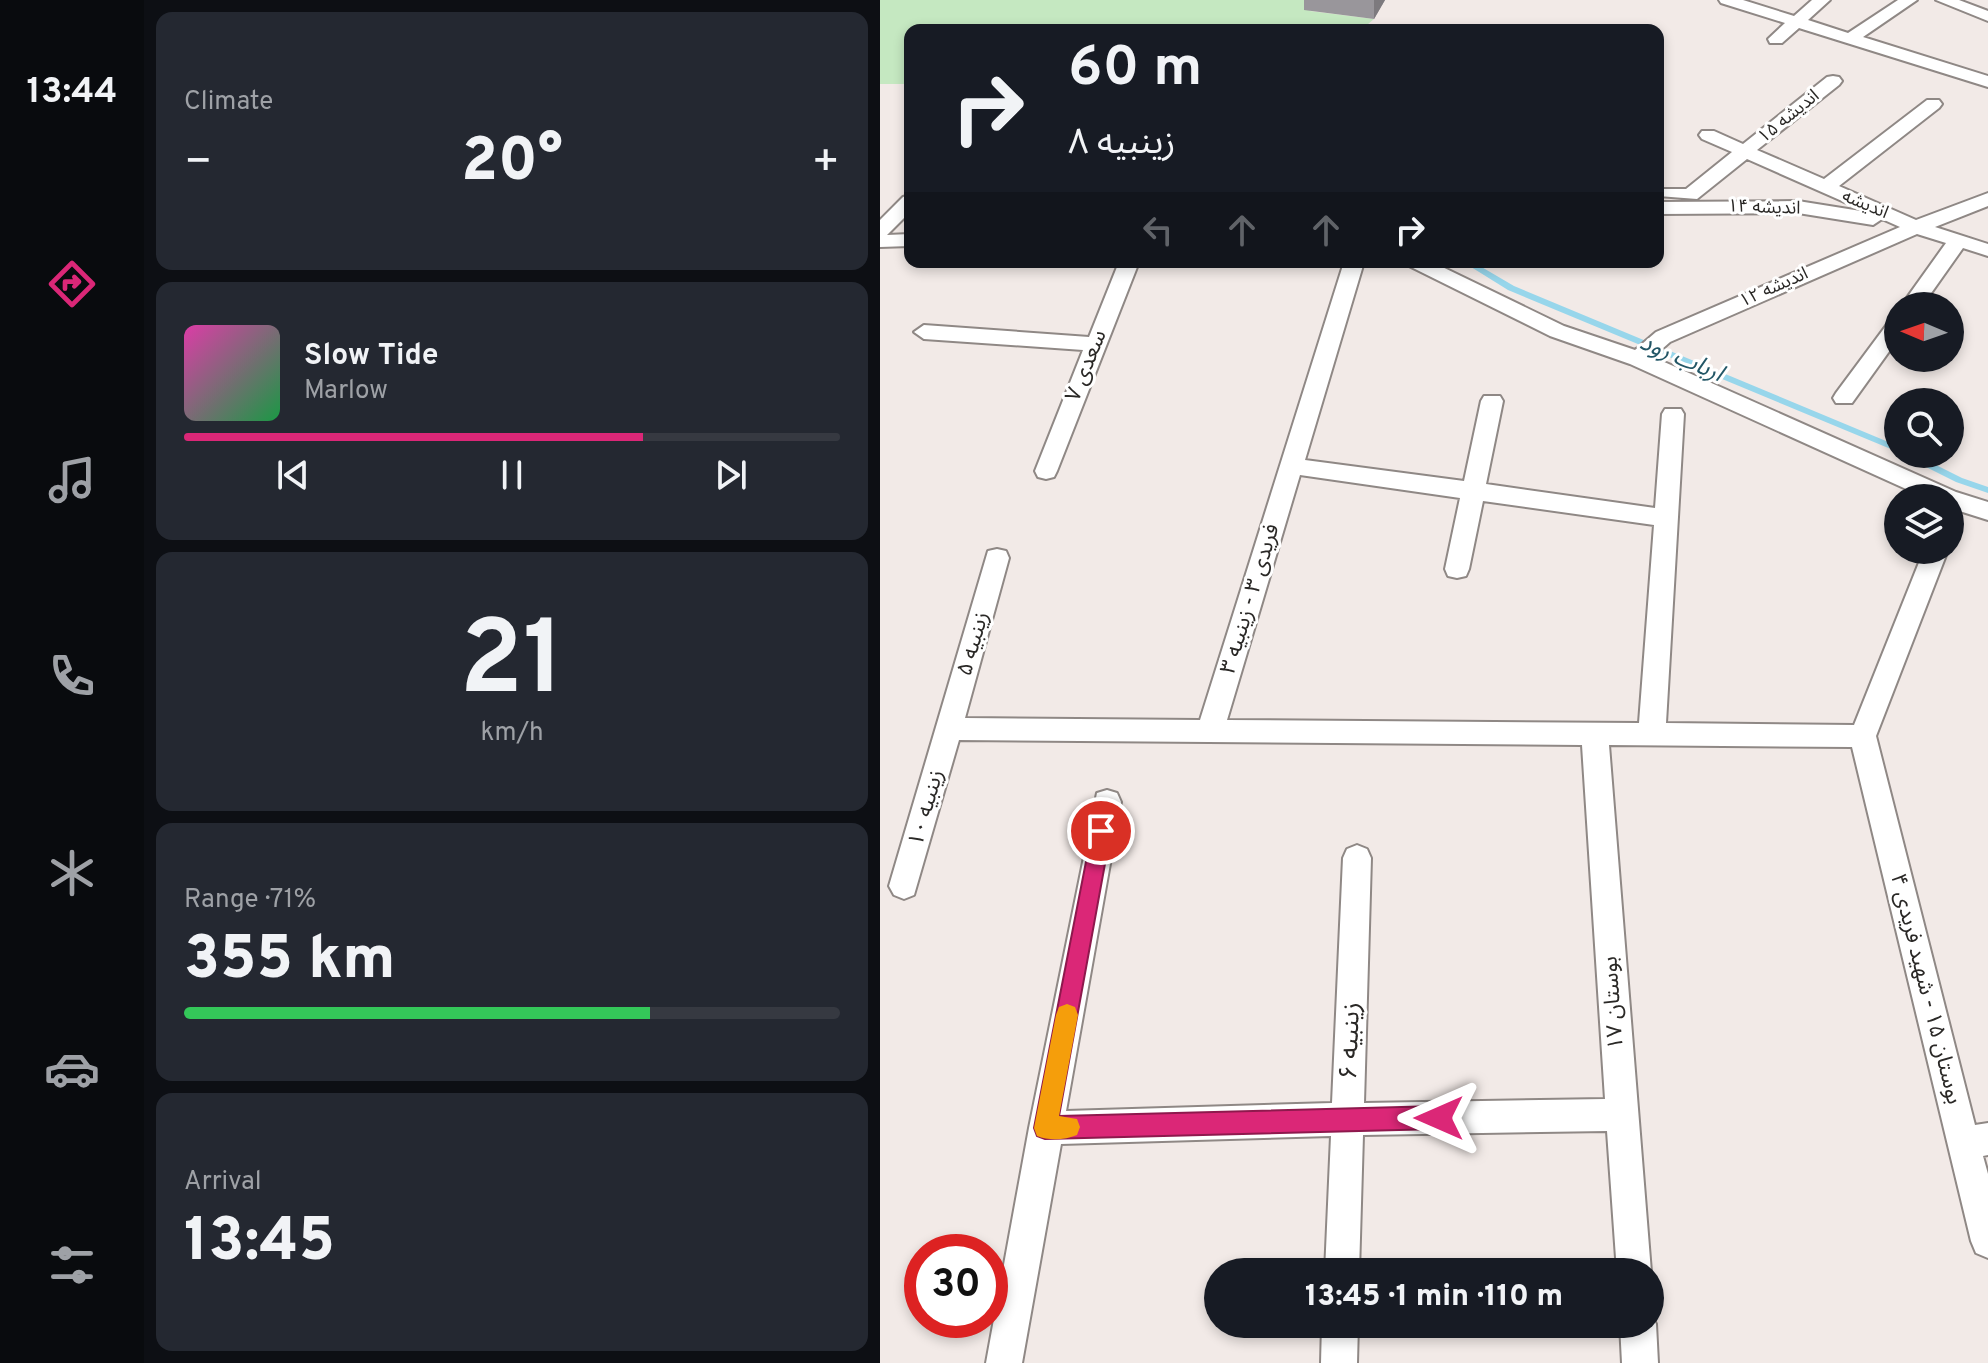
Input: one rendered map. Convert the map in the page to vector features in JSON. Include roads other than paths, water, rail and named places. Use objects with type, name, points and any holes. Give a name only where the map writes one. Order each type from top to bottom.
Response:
[{"type":"street","points":[[1727,0],[1988,82]]},
{"type":"street","points":[[1776,39],[1822,0]]},
{"type":"street","points":[[1850,39],[1909,0]]},
{"type":"street","points":[[1944,0],[1988,16]]},
{"type":"street","points":[[1968,76],[1988,64]]},
{"type":"street","name":"اندیشه ۱۵","points":[[1664,193],[1690,195],[1833,81]]},
{"type":"street","points":[[1824,188],[1933,104]]},
{"type":"street","name":"اندیشه","points":[[1708,135],[1916,227],[1988,250]]},
{"type":"street","name":"اندیشه ۱۲","points":[[1638,359],[1663,337],[1988,199]]},
{"type":"street","points":[[880,231],[904,207]]},
{"type":"street","name":"اندیشه ۱۴","points":[[1664,208],[1798,207],[1916,227]]},
{"type":"street","points":[[880,241],[904,240]]},
{"type":"street","points":[[1921,292],[1958,241]]},
{"type":"street","name":"سعدی ۷","points":[[1046,471],[1127,268]]},
{"type":"street","name":"فریدی ۳ - زینبیه ۳","points":[[1210,731],[1352,268]]},
{"type":"street","points":[[1428,268],[1557,331],[1638,359],[1910,484]]},
{"type":"street","points":[[924,332],[1096,344]]},
{"type":"street","points":[[1844,398],[1884,343]]},
{"type":"street","points":[[1457,569],[1492,401]]},
{"type":"street","points":[[1652,734],[1673,414]]},
{"type":"street","points":[[1291,466],[1667,518]]},
{"type":"street","points":[[1964,506],[1988,511]]},
{"type":"street","name":"زینبیه ۵","points":[[950,729],[997,558]]},
{"type":"street","points":[[950,729],[1863,736],[1931,564]]},
{"type":"street","name":"زینبیه ۱۰","points":[[904,886],[950,729]]},
{"type":"street","name":"بوستان ۱۷","points":[[1595,734],[1633,1258]]},
{"type":"street","name":"بوستان ۱۵ - شهید فریدی ۴","points":[[1863,736],[1976,1141],[1988,1241]]},
{"type":"street","points":[[1004,1363],[1107,802]]},
{"type":"street","name":"زینبیه ۶","points":[[1343,1258],[1357,858]]},
{"type":"street","points":[[1045,1128],[1622,1115]]},
{"type":"street","points":[[1339,1363],[1340,1338]]},
{"type":"street","points":[[1639,1338],[1640,1363]]},
{"type":"waterway","name":"ارباب رود","points":[[1477,268],[1511,288],[1884,443]]},
{"type":"waterway","name":"ارباب رود","points":[[1935,468],[1988,490]]}]
